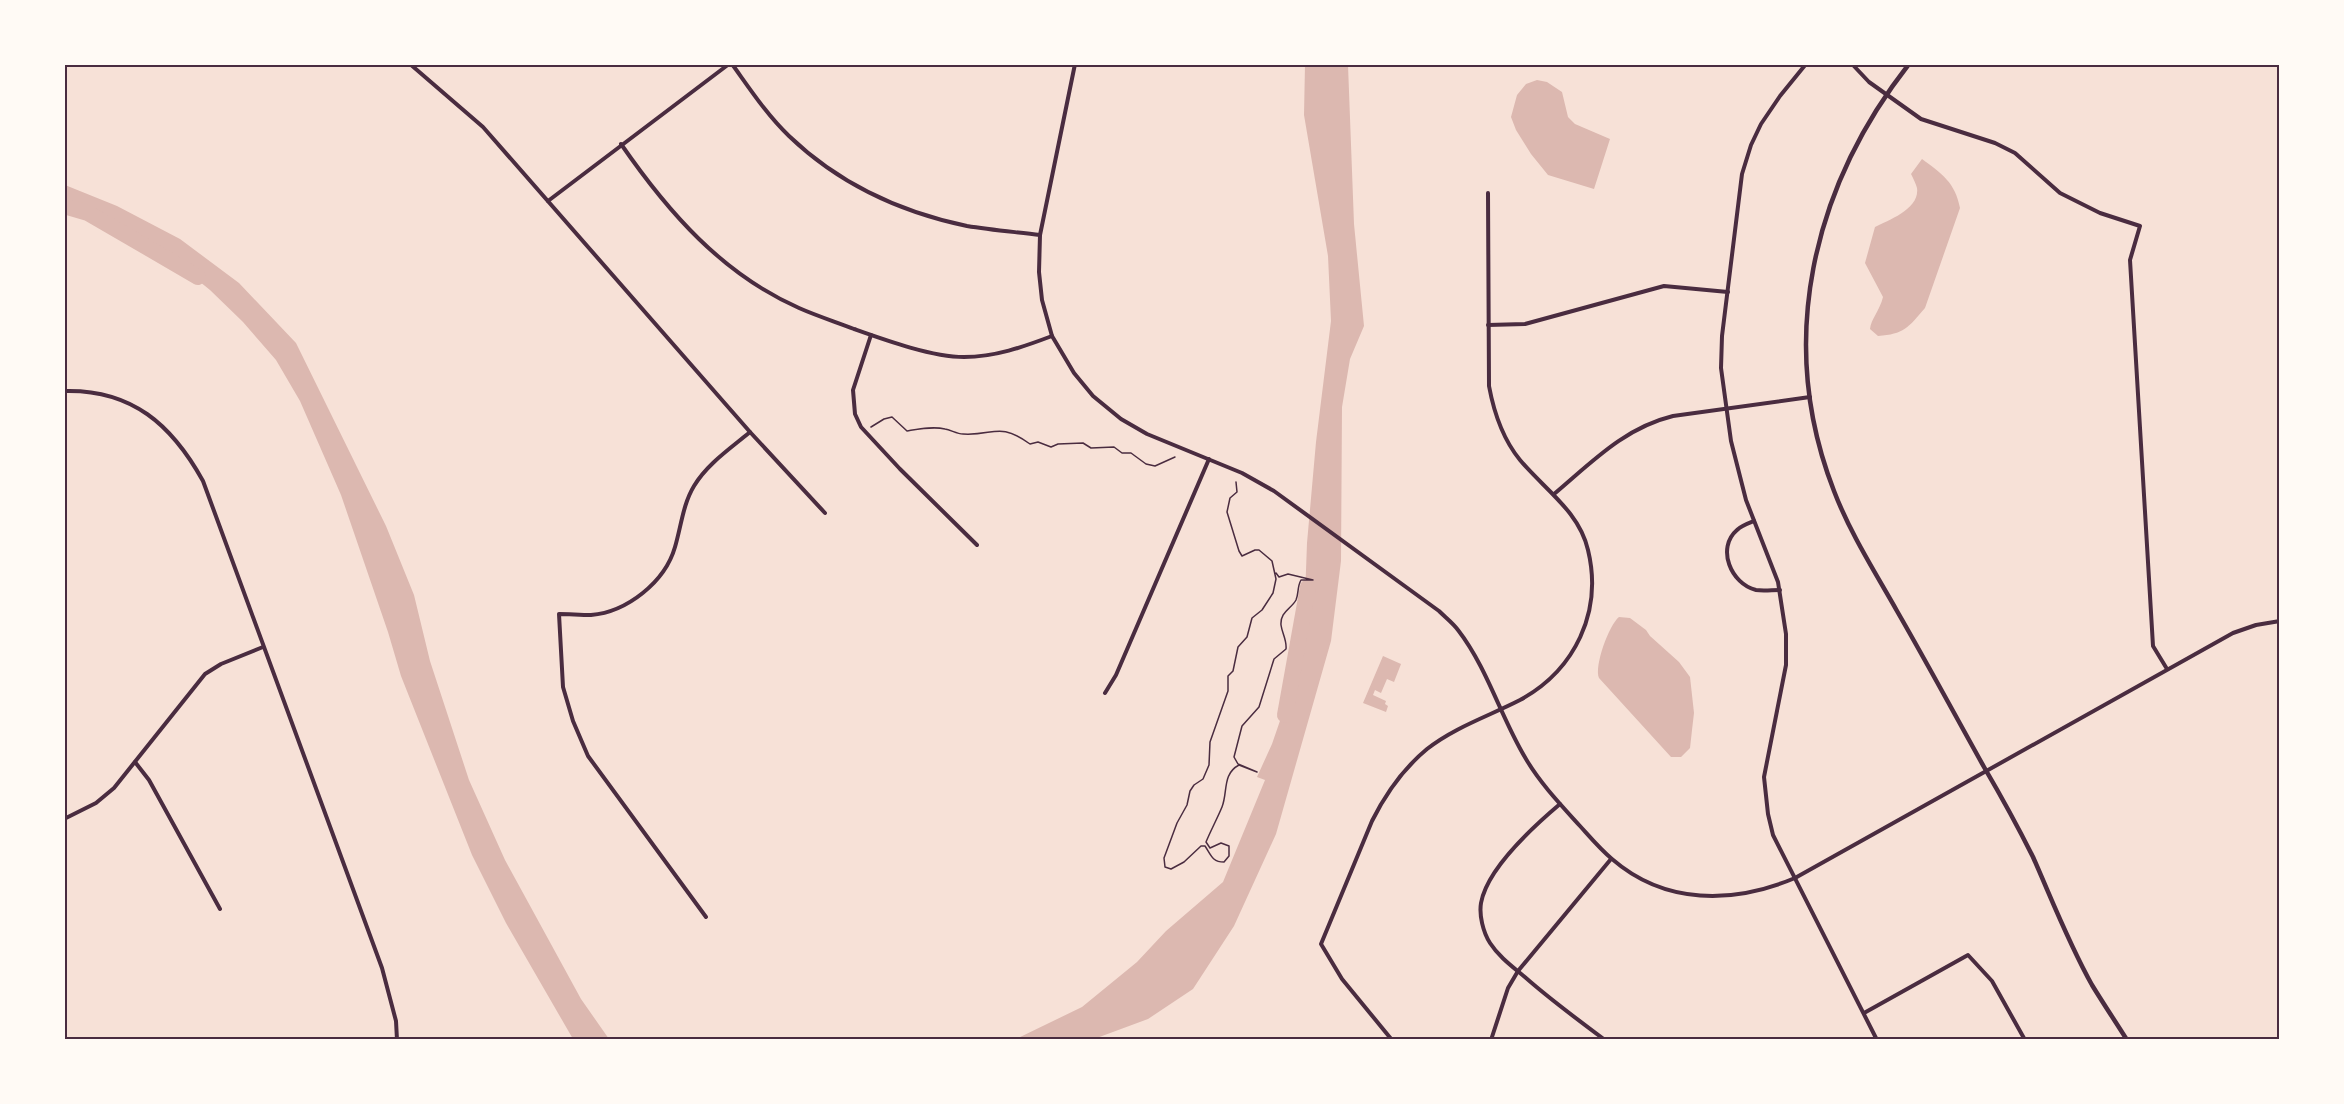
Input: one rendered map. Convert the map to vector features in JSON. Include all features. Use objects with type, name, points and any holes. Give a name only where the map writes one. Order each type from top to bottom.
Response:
[{"type":"street","points":[[410,64],[483,127],[750,432],[825,513]]},
{"type":"street","points":[[548,201],[730,64],[789,136],[848,182],[881,200],[923,215],[968,226],[1040,235]]},
{"type":"street","points":[[1075,64],[1040,235],[1039,272],[1042,300],[1052,336],[1074,373],[1093,396],[1121,419],[1147,434],[1242,473],[1291,502],[1439,611],[1458,631],[1502,708],[1526,759],[1560,804],[1611,859],[1638,877],[1663,888],[1695,896],[1729,896],[1756,892],[1795,878],[2232,633],[2256,625],[2280,621]]},
{"type":"street","points":[[1806,64],[1780,96],[1761,124],[1751,145],[1738,196],[1721,368],[1726,408],[1741,480],[1780,590],[1786,634],[1786,664],[1764,777],[1767,814],[1773,835],[1877,1040]]},
{"type":"street","points":[[1852,64],[1869,82],[1921,119],[1995,143],[2015,153],[2060,193],[2100,213],[2140,226],[2130,260],[2153,646],[2167,669]]},
{"type":"street","points":[[1909,64],[1887,93],[1839,181],[1822,227],[1808,294],[1807,360],[1810,397],[1820,451],[1844,514],[1859,545],[1987,771],[2031,855],[2069,940],[2093,985],[2127,1040]]},
{"type":"street","points":[[621,144],[651,188],[677,218],[743,276],[798,308],[871,335],[947,356],[966,357],[1014,350],[1052,336]]},
{"type":"street","points":[[1392,1040],[1342,979],[1321,945],[1381,804],[1408,766],[1427,749],[1448,735],[1535,690],[1568,660],[1589,618],[1593,591],[1588,549],[1576,522],[1554,494],[1520,460],[1494,415],[1489,386],[1488,193]]},
{"type":"street","points":[[1488,325],[1525,324],[1664,286],[1728,292]]},
{"type":"street","points":[[871,335],[853,390],[855,414],[861,427],[977,545]]},
{"type":"street","points":[[64,390],[98,393],[121,400],[148,414],[171,433],[188,454],[203,481],[382,968],[396,1021],[397,1040]]},
{"type":"street","points":[[1554,494],[1620,439],[1654,420],[1810,397]]},
{"type":"street","points":[[706,917],[588,756],[573,721],[563,689],[559,614],[592,615],[631,602],[645,592],[663,570],[675,550],[687,500],[694,485],[704,472],[750,432]]},
{"type":"street","points":[[1106,693],[1116,675],[1209,459]]},
{"type":"street","points":[[1754,521],[1737,530],[1729,542],[1727,561],[1735,576],[1745,585],[1757,590],[1780,590]]},
{"type":"street","points":[[64,819],[106,795],[124,778],[205,674],[221,664],[263,647]]},
{"type":"street","points":[[135,762],[150,780],[220,909]]},
{"type":"street","points":[[1560,804],[1526,835],[1493,876],[1485,889],[1481,905],[1482,923],[1489,942],[1501,957],[1560,1008],[1605,1040]]},
{"type":"street","points":[[1491,1040],[1508,988],[1518,971],[1611,859]]},
{"type":"street","points":[[1864,1013],[1968,954],[1992,981],[2025,1040]]},
{"type":"street","points":[[1672,1040],[1687,1040]]},
{"type":"path","points":[[871,427],[892,417],[907,431],[932,427],[962,434],[976,432],[984,434],[1001,429],[1017,435],[1030,444],[1038,442],[1051,447],[1066,443],[1083,443],[1091,448],[1114,447],[1122,453],[1131,453],[1146,464],[1155,466],[1175,457]]},
{"type":"path","points":[[1236,482],[1237,492],[1230,498],[1227,512],[1239,551],[1242,556],[1259,550],[1272,561],[1276,579],[1273,593],[1263,610],[1252,618],[1247,637],[1238,647],[1233,671],[1228,676],[1228,691],[1210,742],[1209,765],[1203,779],[1190,791],[1188,806],[1178,823],[1164,858],[1165,867],[1171,869],[1184,862],[1201,846],[1205,846],[1217,862],[1224,862],[1229,856],[1229,846],[1221,843],[1210,848],[1206,842],[1215,818],[1222,808],[1225,782],[1232,769],[1239,765],[1257,772],[1238,764],[1234,757],[1242,726],[1259,707],[1274,659],[1286,649],[1280,622],[1283,614],[1296,600],[1298,583],[1301,580],[1313,580],[1288,574],[1279,578],[1276,573]]},
{"type":"shaded area","points":[[1305,65],[1348,65],[1354,224],[1364,326],[1350,359],[1342,407],[1341,561],[1331,641],[1276,834],[1234,926],[1193,989],[1148,1019],[1094,1039],[1014,1040],[1082,1007],[1137,962],[1166,931],[1223,882],[1265,780],[1257,777],[1272,744],[1293,683],[1304,625],[1307,543],[1316,442],[1331,321],[1328,256],[1304,115]]},
{"type":"shaded area","points":[[1537,80],[1547,82],[1562,92],[1568,117],[1575,124],[1610,139],[1594,189],[1548,175],[1516,130],[1511,117],[1517,95],[1526,84]]},
{"type":"shaded area","points":[[1922,159],[1951,185],[1960,208],[1925,308],[1900,332],[1878,336],[1870,329],[1883,297],[1865,263],[1875,227],[1902,213],[1914,202],[1917,188],[1911,174]]},
{"type":"shaded area","points":[[65,185],[117,206],[180,239],[239,283],[296,343],[386,526],[414,595],[430,661],[469,780],[505,860],[581,999],[609,1039],[573,1039],[506,923],[472,855],[401,676],[341,495],[300,401],[276,360],[243,322],[210,290],[163,252],[119,231],[65,213]]},
{"type":"shaded area","points":[[1619,617],[1630,618],[1646,630],[1679,662],[1690,677],[1694,713],[1690,748],[1681,757],[1671,757],[1599,678],[1603,646]]},
{"type":"shaded area","points":[[1383,656],[1401,664],[1394,682],[1387,679],[1381,693],[1375,690],[1373,695],[1386,701],[1385,704],[1388,706],[1386,712],[1363,703]]},
{"type":"waterway","points":[[64,206],[88,213],[198,277]]},
{"type":"waterway","points":[[1285,715],[1308,587]]}]
